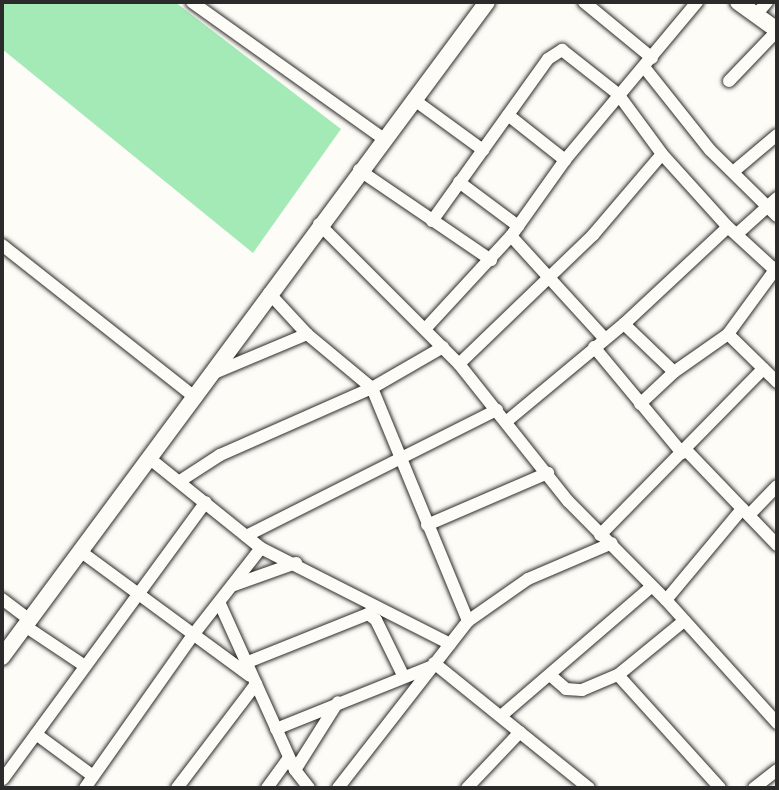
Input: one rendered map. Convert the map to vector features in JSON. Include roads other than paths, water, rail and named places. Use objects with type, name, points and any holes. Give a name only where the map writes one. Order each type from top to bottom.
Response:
[{"type":"street","points":[[192,2],[384,139]]},
{"type":"street","points":[[2,657],[196,398],[319,224],[487,2]]},
{"type":"street","points":[[584,2],[648,62],[710,150],[772,203],[777,216]]},
{"type":"street","points":[[426,328],[491,260],[565,160],[696,2]]},
{"type":"street","points":[[729,81],[777,31],[738,2]]},
{"type":"street","points":[[756,15],[767,2]]},
{"type":"street","points":[[432,221],[548,59],[562,50],[618,94],[662,154],[733,230],[776,268],[728,334],[674,372],[640,404]]},
{"type":"street","points":[[414,99],[483,150]]},
{"type":"street","points":[[508,115],[565,160]]},
{"type":"street","points":[[733,172],[777,135]]},
{"type":"street","points":[[459,364],[526,303],[549,275],[593,235],[662,154]]},
{"type":"street","points":[[359,170],[491,260]]},
{"type":"street","points":[[459,182],[514,231],[605,339]]},
{"type":"street","points":[[507,421],[733,230],[772,203]]},
{"type":"street","points":[[319,224],[426,328],[507,421],[600,535],[612,543],[666,600],[777,723]]},
{"type":"street","points":[[2,245],[196,398]]},
{"type":"street","points":[[269,293],[307,334],[372,388],[468,621]]},
{"type":"street","points":[[624,324],[674,372]]},
{"type":"street","points":[[212,374],[307,334]]},
{"type":"street","points":[[728,334],[777,382]]},
{"type":"street","points":[[180,481],[220,455],[372,388],[443,347]]},
{"type":"street","points":[[594,347],[640,404],[777,545]]},
{"type":"street","points":[[600,535],[763,369]]},
{"type":"street","points":[[246,536],[497,410]]},
{"type":"street","points":[[149,458],[261,548],[296,563],[374,610],[450,644]]},
{"type":"street","points":[[427,525],[548,473]]},
{"type":"street","points":[[666,600],[745,512],[777,486]]},
{"type":"street","points":[[14,788],[3,778],[136,593],[206,502]]},
{"type":"street","points":[[343,786],[432,665],[468,621],[528,579],[612,543]]},
{"type":"street","points":[[85,788],[193,635],[220,604],[261,548]]},
{"type":"street","points":[[80,551],[193,635],[251,673]]},
{"type":"street","points":[[234,585],[296,563]]},
{"type":"street","points":[[501,716],[652,586]]},
{"type":"street","points":[[2,598],[27,623],[85,666]]},
{"type":"street","points":[[220,604],[292,764],[309,788]]},
{"type":"street","points":[[177,788],[251,673],[374,610]]},
{"type":"street","points":[[374,610],[403,675]]},
{"type":"street","points":[[550,675],[571,691],[618,675],[684,621]]},
{"type":"street","points":[[276,729],[432,665]]},
{"type":"street","points":[[432,665],[501,716],[588,788]]},
{"type":"street","points":[[618,675],[715,787]]},
{"type":"street","points":[[267,788],[292,764],[339,702]]},
{"type":"street","points":[[467,788],[520,732]]},
{"type":"street","points":[[36,734],[93,776]]},
{"type":"street","points":[[754,788],[777,770]]}]
